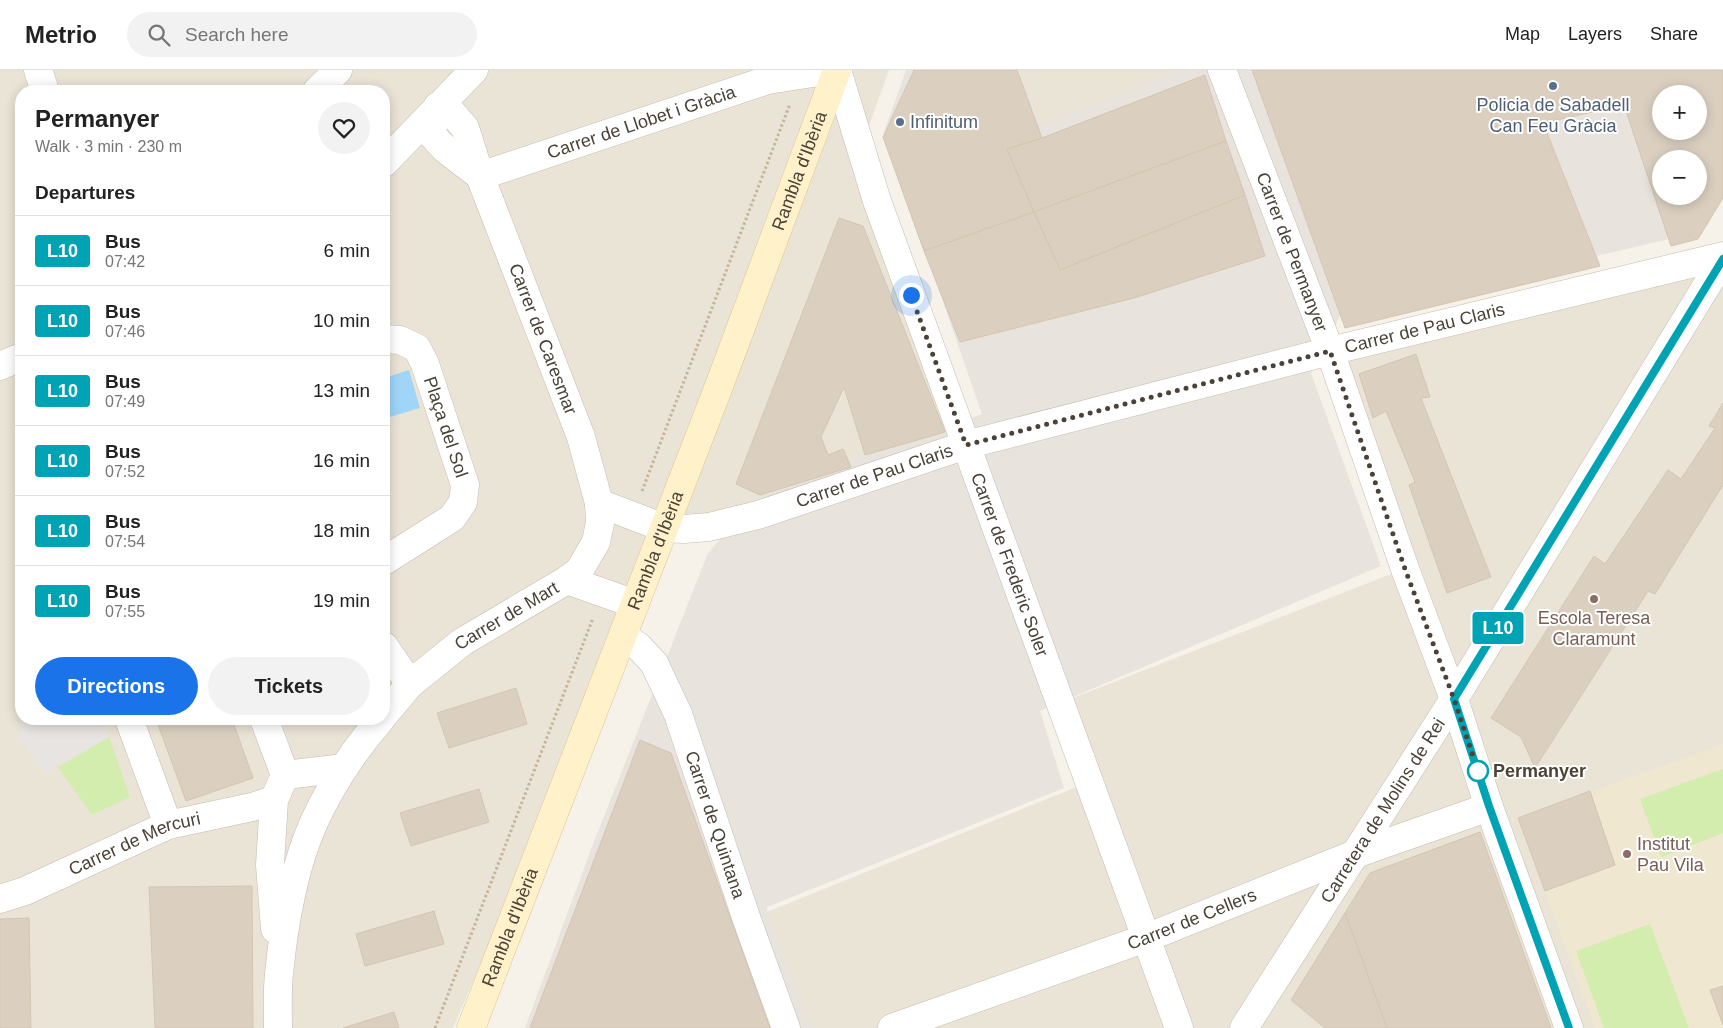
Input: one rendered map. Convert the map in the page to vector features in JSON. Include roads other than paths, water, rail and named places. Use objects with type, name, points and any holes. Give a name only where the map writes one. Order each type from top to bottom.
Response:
[{"type":"main road","name":"Rambla d'Ibèria","points":[[471,1028],[635,604],[837,70]]},
{"type":"street","points":[[38,70],[43,85]]},
{"type":"street","points":[[323,85],[338,70]]},
{"type":"street","points":[[390,157],[474,70]]},
{"type":"street","name":"Carrer de Llobet i Gràcia","points":[[480,176],[768,80],[832,70]]},
{"type":"street","name":"Carrer de Frederic Soler","points":[[837,70],[877,201],[1178,1028]]},
{"type":"street","name":"Carrer de Permanyer","points":[[1222,70],[1330,351],[1405,569],[1454,699],[1489,806],[1569,1028]]},
{"type":"street","name":"Carrer de Caresmar","points":[[438,106],[452,113],[464,128],[480,176],[581,437],[599,503]]},
{"type":"street","name":"Carrer de Pau Claris","points":[[599,503],[664,528],[709,527],[758,515],[966,445],[1330,351],[1723,258]]},
{"type":"street","name":"Carretera de Molins de Rei","points":[[1244,1028],[1454,699],[1723,258]]},
{"type":"street","name":"Plaça del Sol","points":[[390,339],[400,340],[417,348],[425,364],[464,485],[463,502],[452,518],[390,557]]},
{"type":"street","points":[[0,366],[15,360]]},
{"type":"street","name":"Carrer de Mart","points":[[390,708],[410,684],[462,642],[579,571],[596,542],[600,523],[599,503]]},
{"type":"street","points":[[567,580],[635,604]]},
{"type":"street","name":"Carrer de Quintana","points":[[622,635],[639,647],[654,663],[678,714],[747,920],[786,1028]]},
{"type":"street","points":[[390,655],[410,684]]},
{"type":"street","points":[[131,725],[168,825]]},
{"type":"street","points":[[266,725],[285,775],[274,800],[270,865],[279,976],[278,1028]]},
{"type":"street","points":[[279,976],[289,904],[302,856],[315,822],[344,768],[364,738],[376,725]]},
{"type":"street","points":[[285,775],[344,768]]},
{"type":"street","name":"Carrer de Mercuri","points":[[0,899],[25,891],[168,825],[252,807],[274,800]]},
{"type":"street","name":"Carrer de Cellers","points":[[892,1028],[1146,938],[1355,854],[1489,806]]},
{"type":"water","points":[[409,370],[420,408],[390,417],[390,376]]},
{"type":"place","name":"Policia de Sabadell Can Feu Gràcia","points":[[1553,86]]},
{"type":"place","name":"Infinitum","points":[[900,122]]},
{"type":"place","name":"Escola Teresa Claramunt","points":[[1594,599]]},
{"type":"place","name":"Permanyer","points":[[1478,771]]},
{"type":"place","name":"Institut Pau Vila","points":[[1627,854]]}]
